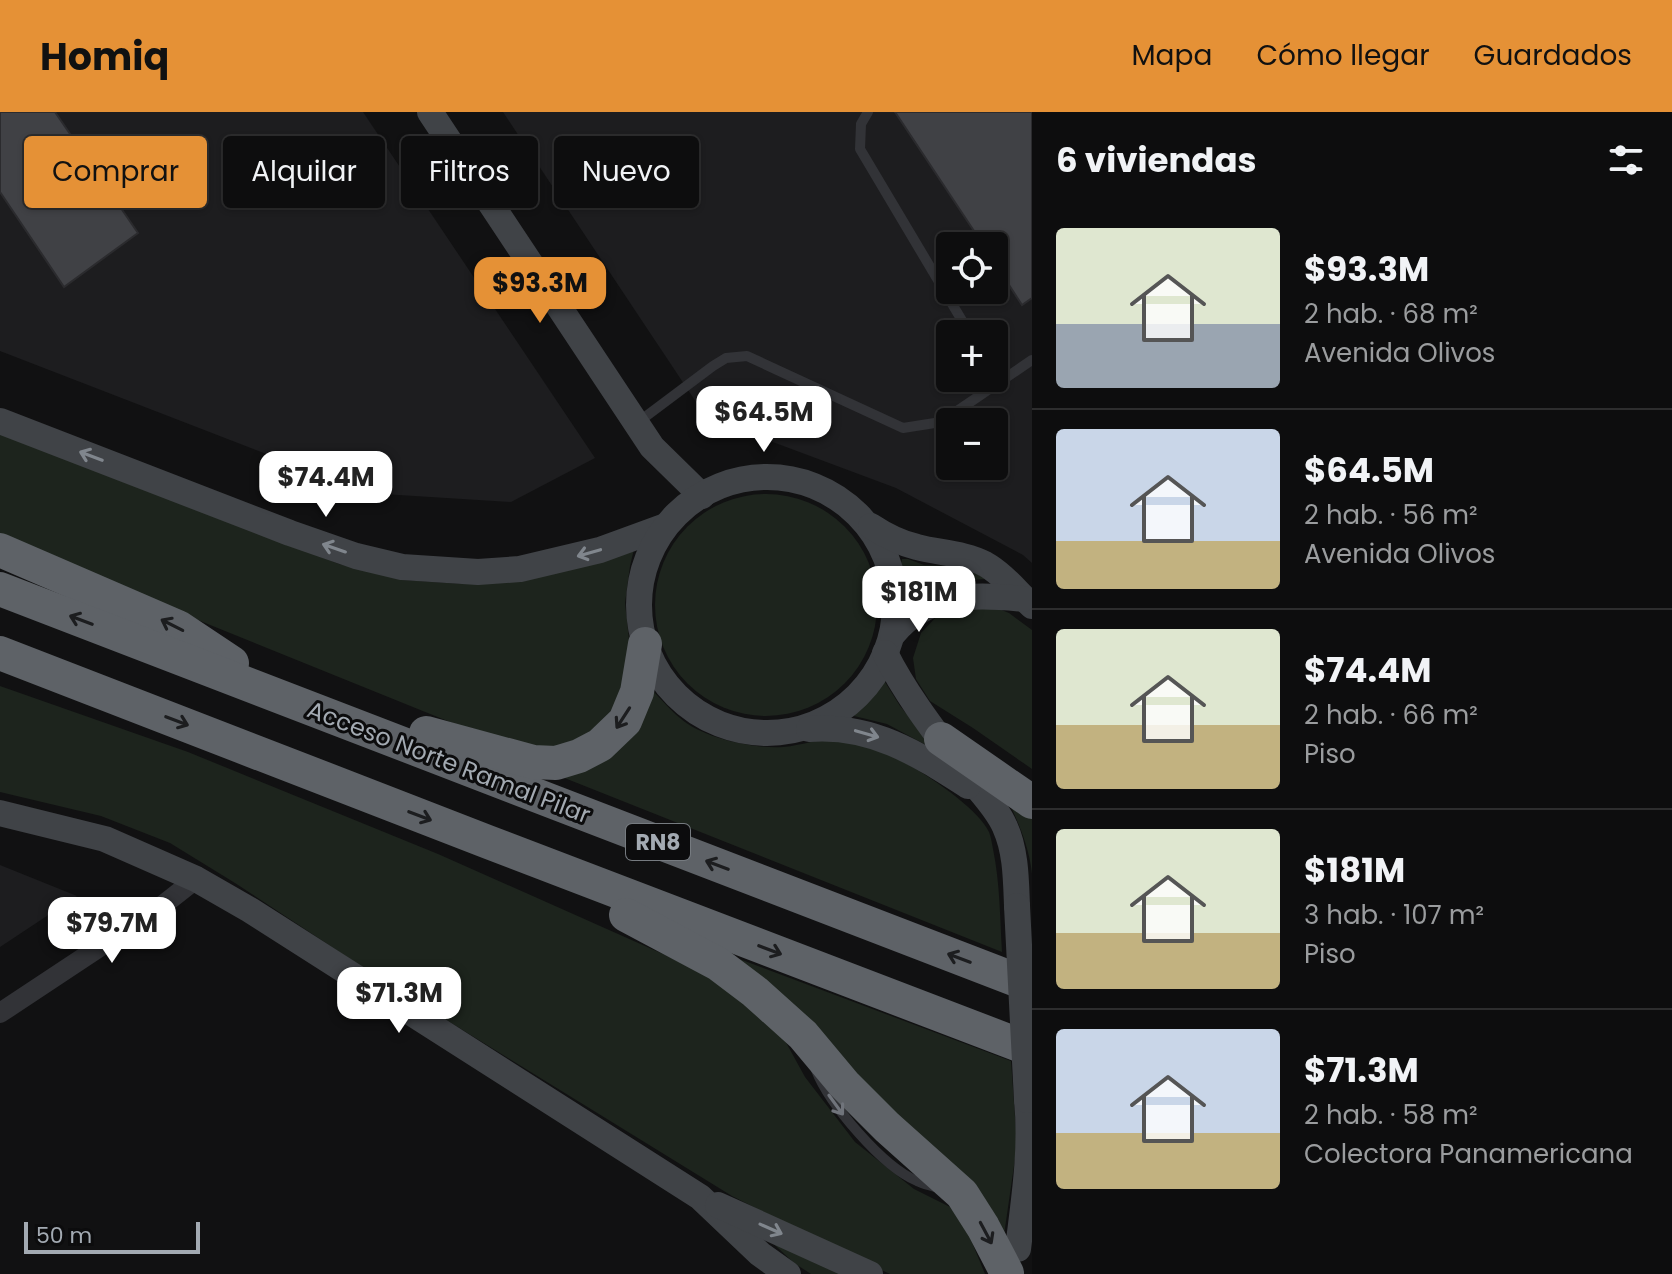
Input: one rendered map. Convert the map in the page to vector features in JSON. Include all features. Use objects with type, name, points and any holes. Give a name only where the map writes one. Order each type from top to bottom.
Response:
[{"type":"highway","points":[[0,550],[178,627],[284,698],[533,762],[556,763],[579,756],[600,745],[625,721],[637,692],[645,644]]},
{"type":"highway","name":"Acceso Norte Ramal Pilar","points":[[0,589],[1032,986]]},
{"type":"highway","name":"RN8","points":[[0,653],[1032,1050]]},
{"type":"highway","points":[[0,667],[142,708]]},
{"type":"highway","points":[[954,742],[1032,802]]},
{"type":"highway","points":[[488,842],[718,964],[755,992],[803,1035],[844,1084],[887,1127],[962,1194],[983,1227],[1016,1258]]},
{"type":"street","points":[[430,112],[635,424],[652,447],[702,496]]},
{"type":"street","points":[[0,421],[290,533],[356,556],[402,567],[478,572],[520,569],[600,550],[663,527]]},
{"type":"street","points":[[983,796],[922,757],[886,740],[846,729],[761,732],[730,727],[702,715],[677,696],[658,672],[645,644],[640,621],[639,597],[643,574],[663,527],[672,517],[720,487],[775,478],[807,484],[831,493],[868,524],[881,544],[895,583],[897,601],[889,643],[896,674],[954,742],[983,796],[1005,827],[1014,862],[1031,1142],[1016,1258]]},
{"type":"street","points":[[868,524],[893,540],[985,564],[1028,602]]},
{"type":"street","points":[[790,731],[821,720],[848,704],[870,680],[903,622],[938,602],[969,595],[1028,602]]},
{"type":"street","points":[[0,813],[105,839],[196,879],[250,910],[700,1197],[870,1274]]},
{"type":"street","points":[[0,1013],[163,905],[196,879]]},
{"type":"street","points":[[700,1197],[760,1254],[788,1274]]},
{"type":"lane","points":[[868,112],[861,124],[860,149],[962,320]]},
{"type":"lane","points":[[635,424],[726,358],[747,356],[903,428],[941,422],[978,392]]},
{"type":"lane","points":[[1008,372],[1032,360]]},
{"type":"shaded area","points":[[0,112],[363,112],[379,136],[223,136],[223,208],[385,208],[385,145],[401,169],[401,208],[427,208],[595,458],[511,502],[367,493],[0,351]]},
{"type":"shaded area","points":[[503,112],[1032,112],[1032,563],[1023,555],[896,488],[706,417],[567,208],[699,208],[699,136],[554,136],[554,189],[538,165],[538,136],[519,136]]},
{"type":"shaded area","points":[[0,432],[339,564],[403,580],[462,584],[526,578],[635,545],[625,603],[633,676],[610,722],[556,753],[517,749],[0,540]]},
{"type":"shaded area","points":[[766,494],[808,503],[844,527],[868,563],[877,605],[868,647],[844,683],[808,707],[766,716],[724,707],[688,683],[664,647],[655,605],[664,563],[688,527],[724,503]]},
{"type":"shaded area","points":[[902,559],[924,565],[958,566],[988,579],[943,584],[909,601]]},
{"type":"shaded area","points":[[987,604],[1009,613],[1032,630],[1032,769],[930,701],[916,679],[913,658],[921,633],[938,615]]},
{"type":"shaded area","points":[[885,682],[900,706],[937,751],[887,724],[854,716]]},
{"type":"shaded area","points":[[0,686],[188,752],[438,854],[728,986],[783,1037],[805,1077],[855,1142],[914,1189],[950,1207],[967,1230],[985,1274],[890,1274],[843,1252],[732,1196],[388,984],[170,843],[101,816],[0,792]]},
{"type":"shaded area","points":[[654,692],[690,725],[715,736],[743,744],[771,747],[836,738],[859,741],[901,760],[945,789],[980,819],[990,834],[997,875],[1002,952],[557,775],[635,732]]},
{"type":"shaded area","points":[[1004,791],[1032,812],[1032,874],[1025,842]]},
{"type":"shaded area","points":[[0,865],[77,896],[0,947]]},
{"type":"shaded area","points":[[726,954],[1011,1061],[1017,1145],[1003,1242]]},
{"type":"shaded area","points":[[761,1232],[849,1274],[811,1274],[794,1263]]},
{"type":"building","points":[[0,112],[55,112],[71,136],[24,136],[24,208],[121,208],[138,233],[64,287],[0,192]]},
{"type":"building","points":[[895,112],[1032,112],[1032,298],[1022,305],[1008,284],[1008,232],[975,232]]}]
